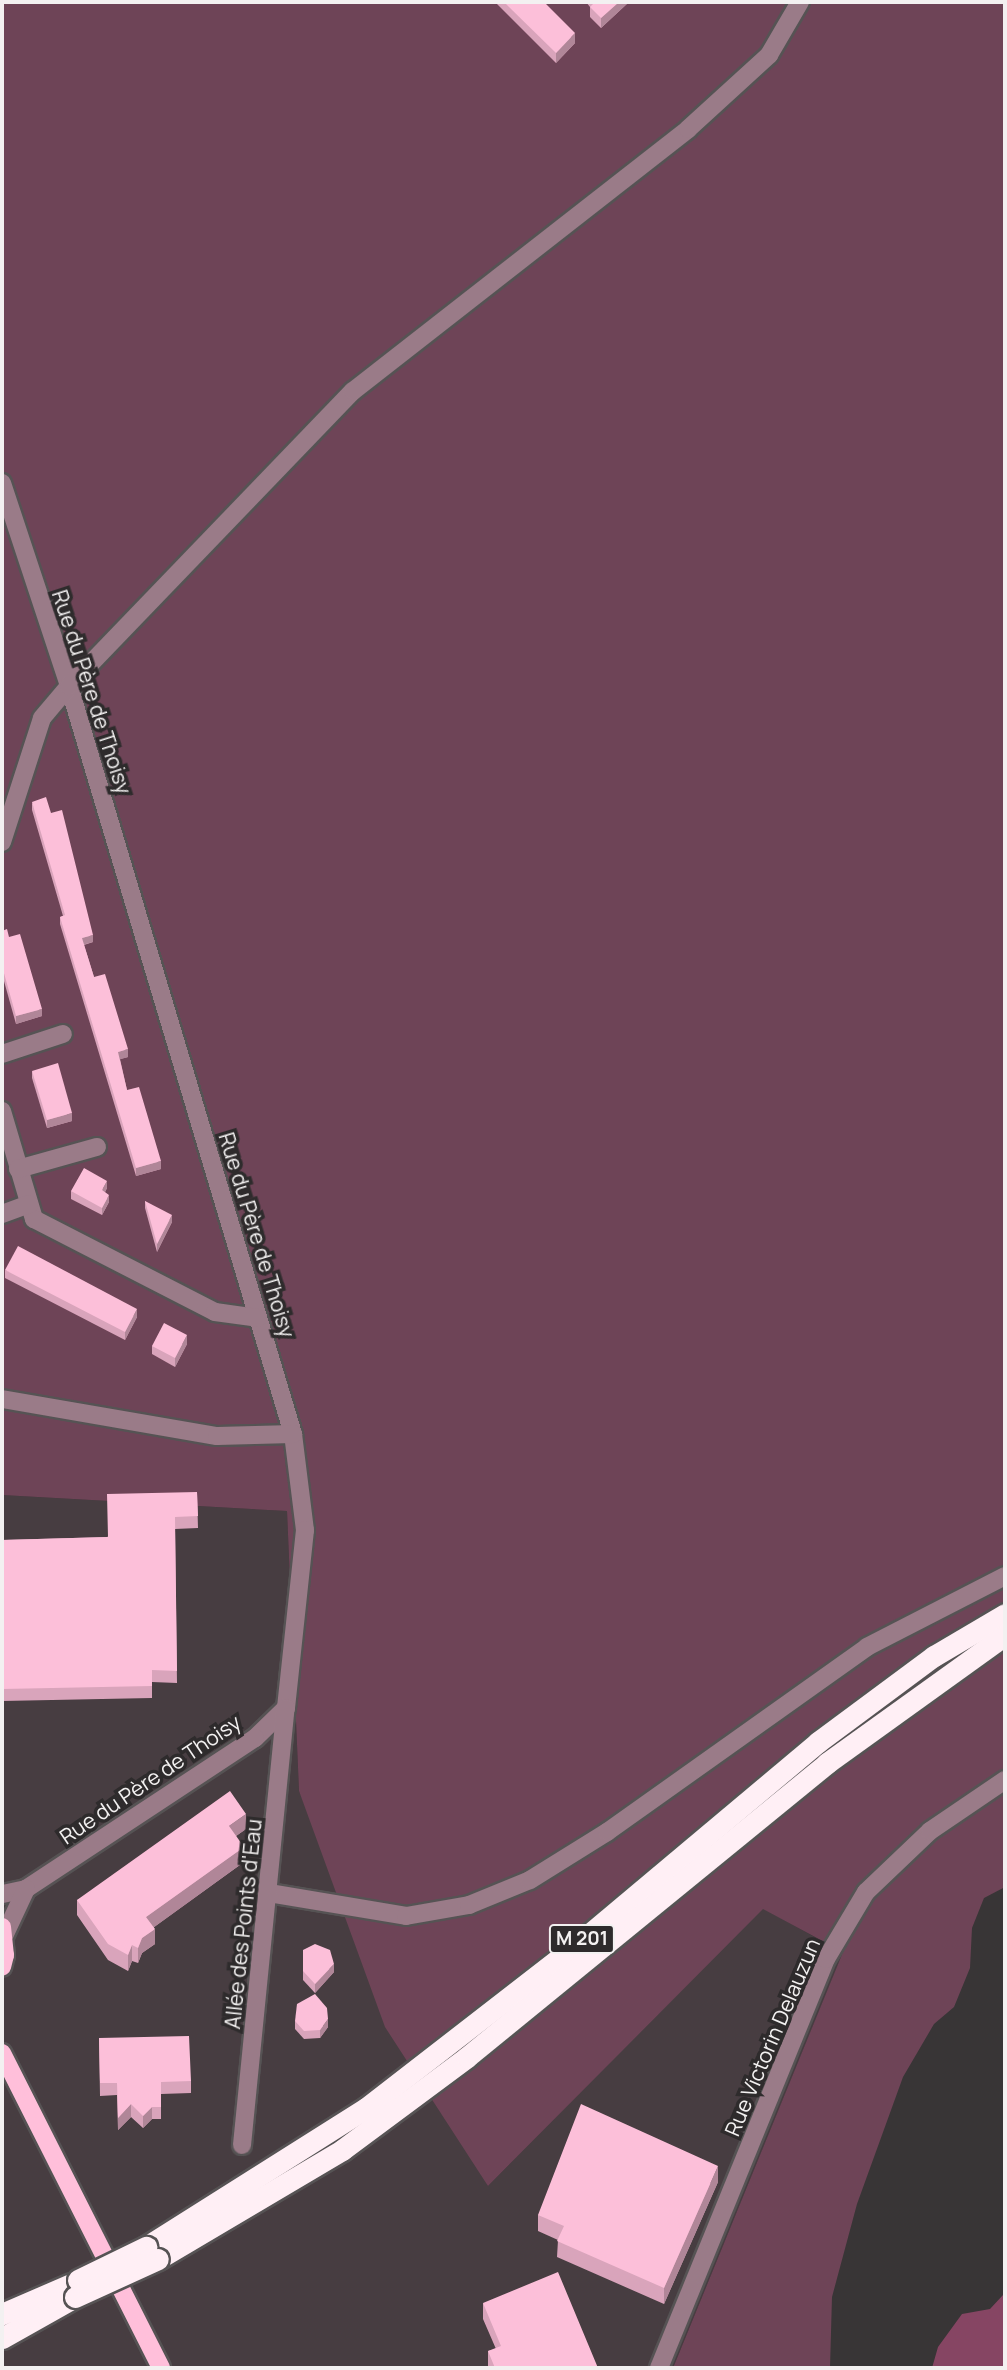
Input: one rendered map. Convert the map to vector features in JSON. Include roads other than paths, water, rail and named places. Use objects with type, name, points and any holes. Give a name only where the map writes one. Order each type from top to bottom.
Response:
[{"type":"highway","name":"M 201","points":[[152,2253],[366,2108],[575,1946],[818,1742],[934,1656],[1005,1614]]},
{"type":"highway","name":"M 201","points":[[2,2325],[152,2253],[342,2150],[467,2057],[827,1763],[1005,1635]]},
{"type":"highway","name":"M 201","points":[[2,2313],[73,2290]]},
{"type":"highway","points":[[2,2338],[73,2290]]},
{"type":"main road","points":[[2,1968],[3,1930]]},
{"type":"main road","points":[[2,2053],[161,2368]]},
{"type":"street","points":[[2,842],[41,718],[69,686],[353,391],[688,129],[769,55],[800,2]]},
{"type":"street","name":"Rue du Père de Thoisy","points":[[2,483],[69,686],[293,1434],[305,1530],[286,1708],[255,1738],[26,1889],[2,1894]]},
{"type":"street","points":[[2,1054],[63,1034]]},
{"type":"street","points":[[2,1111],[34,1219],[215,1312],[258,1318]]},
{"type":"street","points":[[18,1169],[97,1147]]},
{"type":"street","points":[[2,1213],[29,1205]]},
{"type":"street","points":[[2,1399],[217,1436],[293,1434]]},
{"type":"street","points":[[270,1893],[416,1916],[469,1905],[530,1880],[607,1832],[867,1647],[1005,1576]]},
{"type":"street","name":"Allée des Points d'Eau","points":[[242,2145],[270,1893],[286,1708]]},
{"type":"street","name":"Rue Victorin Delauzun","points":[[659,2368],[826,1959],[866,1892],[930,1831],[1005,1780]]},
{"type":"street","points":[[3,1930],[26,1889]]}]
